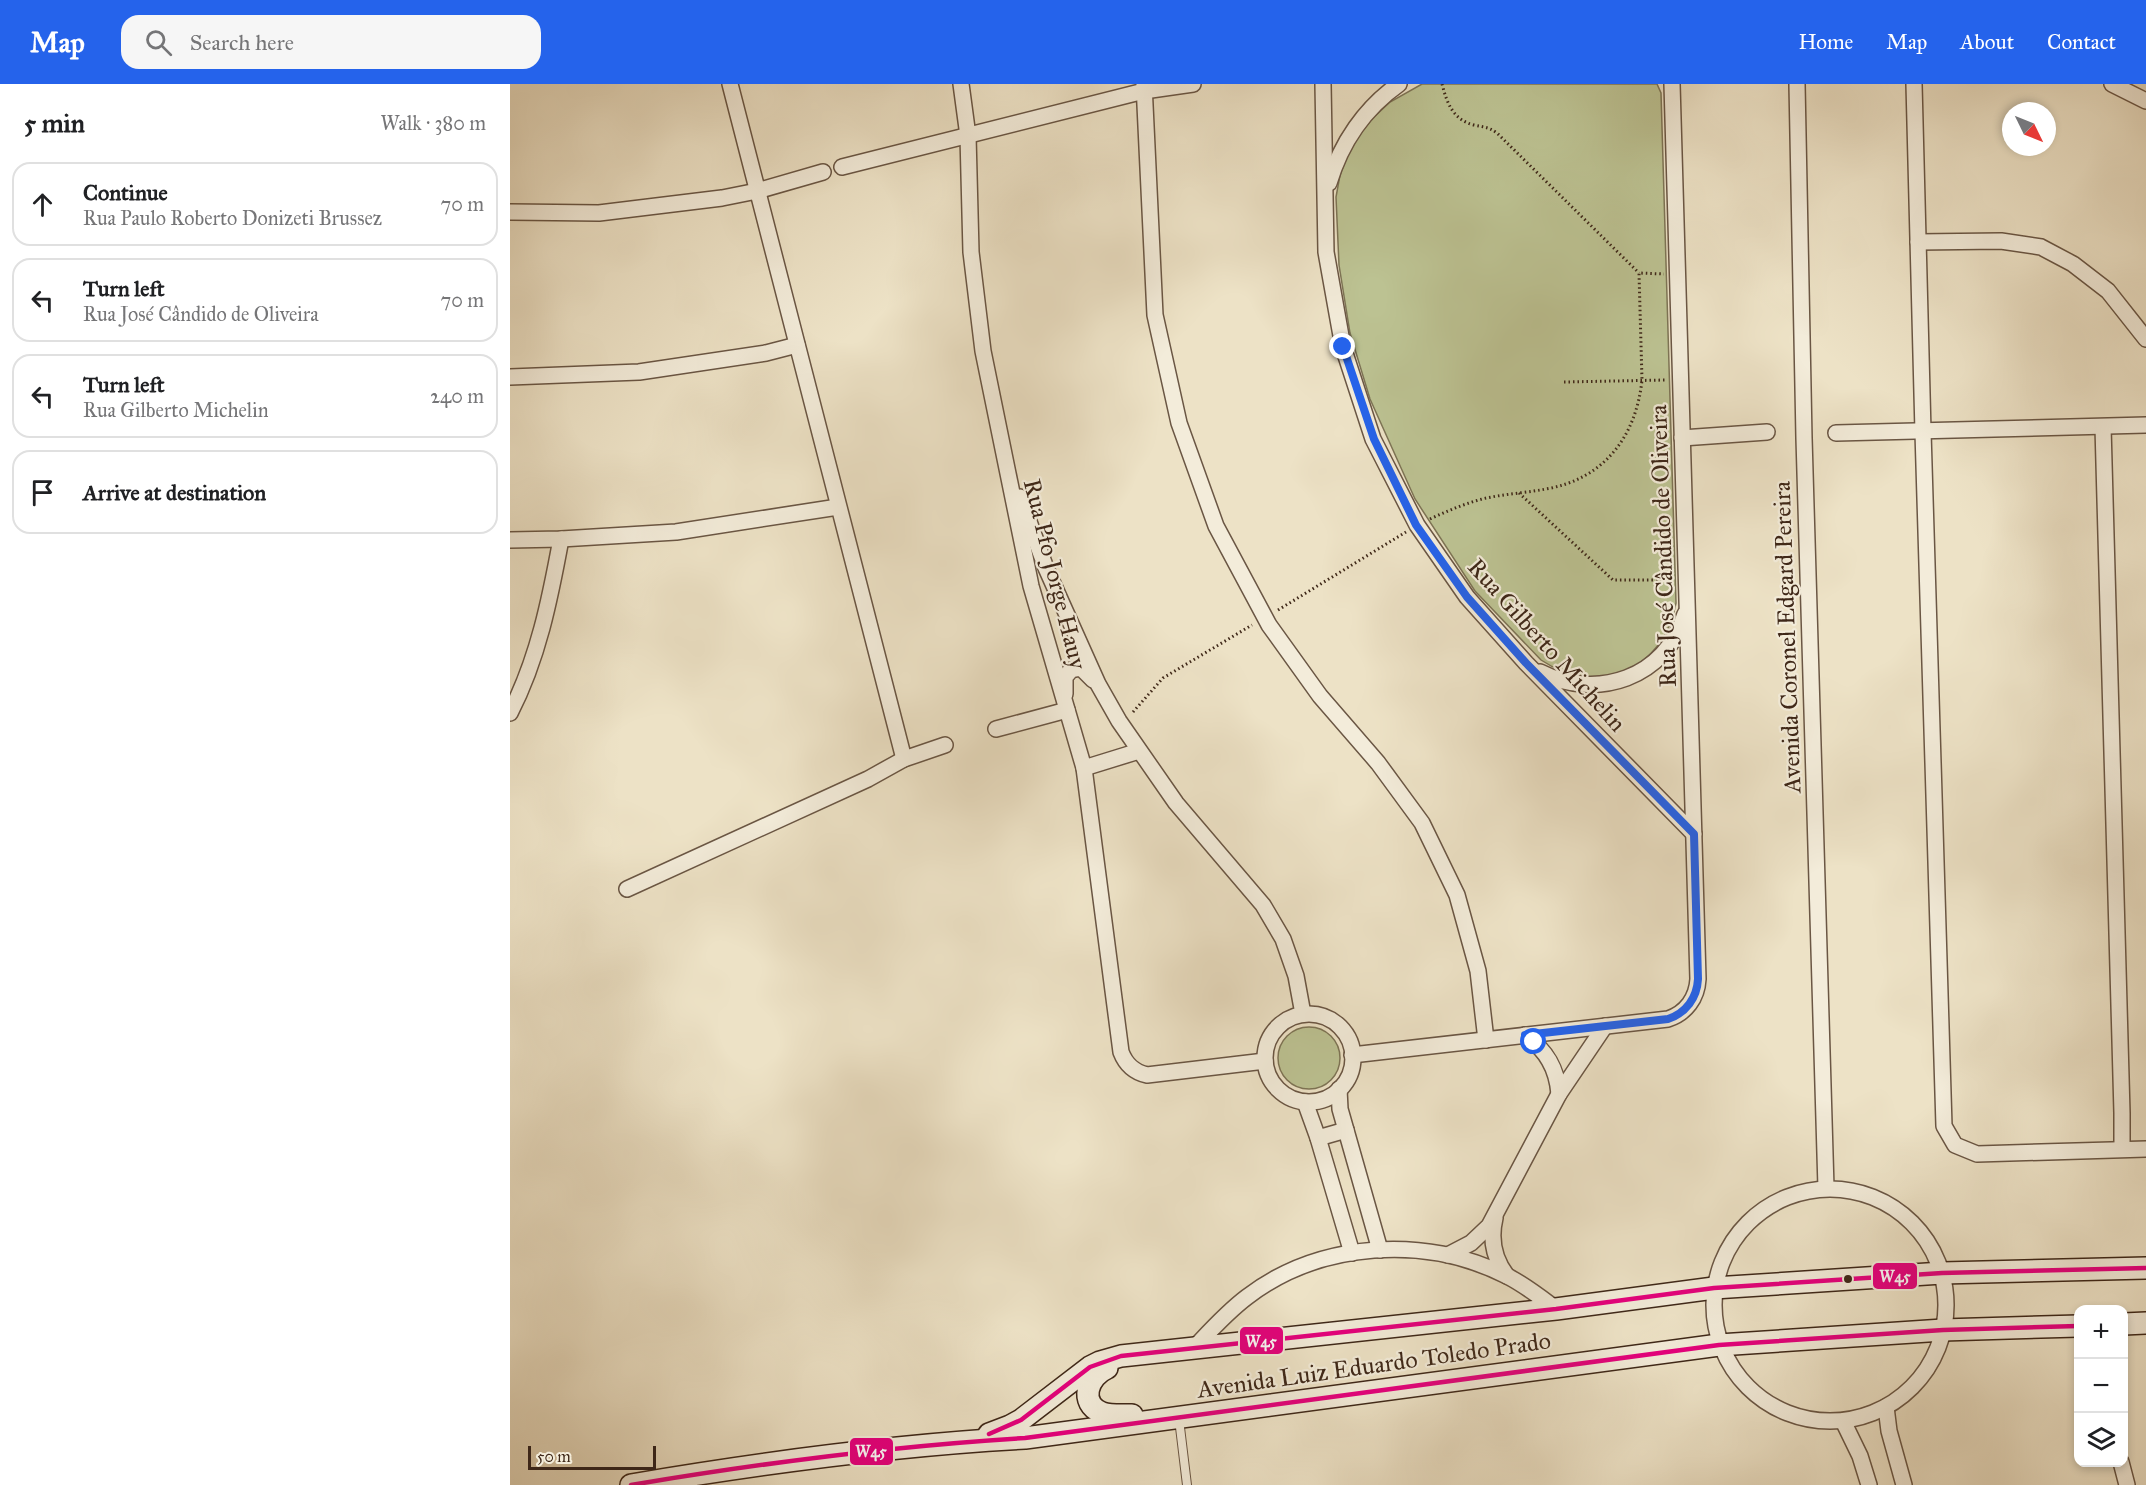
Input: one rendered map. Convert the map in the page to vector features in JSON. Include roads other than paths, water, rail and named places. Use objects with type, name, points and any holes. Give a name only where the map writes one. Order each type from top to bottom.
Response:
[{"type":"main road","name":"Avenida Luiz Eduardo Toledo Prado","points":[[965,1441],[1010,1426],[1100,1362],[1134,1355],[1556,1309],[1714,1288],[1942,1273],[2146,1268]]},
{"type":"main road","points":[[2128,1324],[2146,1323]]},
{"type":"main road","name":"Avenida Luiz Eduardo Toledo Prado","points":[[631,1485],[755,1464],[965,1441],[1025,1438],[1719,1345],[1943,1330],[2074,1326]]},
{"type":"main road","points":[[1134,1355],[1095,1375],[1088,1390],[1093,1405],[1098,1410],[1110,1414],[1179,1417]]},
{"type":"street","points":[[730,84],[904,759]]},
{"type":"street","name":"Rua Pfo Jorge Hauy","points":[[961,84],[968,136],[971,252],[983,351],[1031,586],[1084,768],[1121,1052],[1133,1069],[1142,1074],[1152,1075],[1265,1061]]},
{"type":"street","points":[[842,167],[968,136],[1144,88],[1193,84]]},
{"type":"street","name":"Rua Gilberto Michelin","points":[[1323,84],[1326,252],[1343,347],[1374,439],[1416,525],[1467,597],[1526,663],[1694,834]]},
{"type":"street","points":[[1325,197],[1334,168],[1347,140],[1386,93],[1399,84]]},
{"type":"street","name":"Rua José Cândido de Oliveira","points":[[1605,1026],[1668,1019],[1680,1013],[1690,1004],[1696,992],[1698,979],[1672,84]]},
{"type":"street","name":"Avenida Coronel Edgard Pereira","points":[[1797,84],[1804,450],[1826,1188]]},
{"type":"street","points":[[1914,84],[1944,1126],[1955,1145],[1977,1154],[2146,1149]]},
{"type":"street","points":[[2112,84],[2146,101]]},
{"type":"street","points":[[1144,88],[1155,315],[1179,423],[1216,526],[1269,625],[1320,696],[1378,763],[1422,823],[1456,895],[1478,971],[1486,1040]]},
{"type":"street","points":[[510,212],[599,213],[722,198],[757,191],[823,172]]},
{"type":"street","points":[[1918,242],[2001,241],[2041,247],[2073,264],[2108,291],[2146,339]]},
{"type":"street","points":[[510,377],[639,372],[766,353],[797,345]]},
{"type":"street","points":[[1836,433],[2146,425]]},
{"type":"street","points":[[2103,426],[2122,1149]]},
{"type":"street","points":[[1683,438],[1767,432]]},
{"type":"street","points":[[1002,449],[1046,568],[1098,684],[1119,721],[1176,803],[1263,905],[1282,939],[1293,967],[1303,1014]]},
{"type":"street","points":[[510,540],[676,532],[838,507]]},
{"type":"street","points":[[511,710],[536,652],[561,539]]},
{"type":"street","points":[[1526,663],[1556,680],[1572,684],[1589,686],[1623,680],[1653,663],[1665,651],[1675,637],[1687,605]]},
{"type":"street","points":[[996,729],[1067,710],[1064,682],[1069,671],[1081,668],[1098,684]]},
{"type":"street","points":[[627,889],[868,779],[904,759],[945,745]]},
{"type":"street","points":[[1084,768],[1139,751]]},
{"type":"street","points":[[1303,1014],[1327,1017],[1337,1024],[1350,1043],[1352,1055],[1349,1073],[1339,1089],[1317,1101],[1305,1102],[1282,1093],[1268,1073],[1265,1061],[1266,1048],[1275,1030],[1290,1018],[1303,1014]]},
{"type":"street","points":[[1352,1055],[1605,1026]]},
{"type":"street","points":[[1448,1255],[1481,1235],[1496,1215],[1559,1094],[1605,1026]]},
{"type":"street","points":[[1525,1035],[1543,1050],[1550,1060],[1558,1082],[1559,1094]]},
{"type":"street","points":[[1339,1089],[1340,1109],[1380,1250]]},
{"type":"street","points":[[1305,1102],[1352,1253]]},
{"type":"street","points":[[1318,1138],[1346,1130]]},
{"type":"street","points":[[1333,1186],[1360,1177]]},
{"type":"street","points":[[1826,1188],[1852,1190],[1877,1198],[1899,1211],[1918,1228],[1933,1249],[1942,1273],[1943,1330],[1935,1355],[1922,1376],[1906,1394],[1865,1417],[1843,1421],[1804,1420],[1768,1405],[1738,1379],[1719,1345],[1714,1288],[1721,1262],[1734,1238],[1752,1218],[1774,1202],[1799,1192],[1826,1188]]},
{"type":"street","points":[[1496,1215],[1492,1236],[1501,1268],[1507,1276]]},
{"type":"street","points":[[1194,1348],[1220,1320],[1248,1296],[1273,1281],[1316,1262],[1352,1253],[1414,1250],[1448,1255],[1507,1276],[1556,1309]]},
{"type":"street","points":[[1886,1407],[1889,1431],[1904,1485]]},
{"type":"street","points":[[1843,1421],[1860,1456],[1869,1485]]},
{"type":"street","points":[[2122,1467],[2127,1485]]},
{"type":"lane","points":[[1179,1417],[1187,1485]]}]
